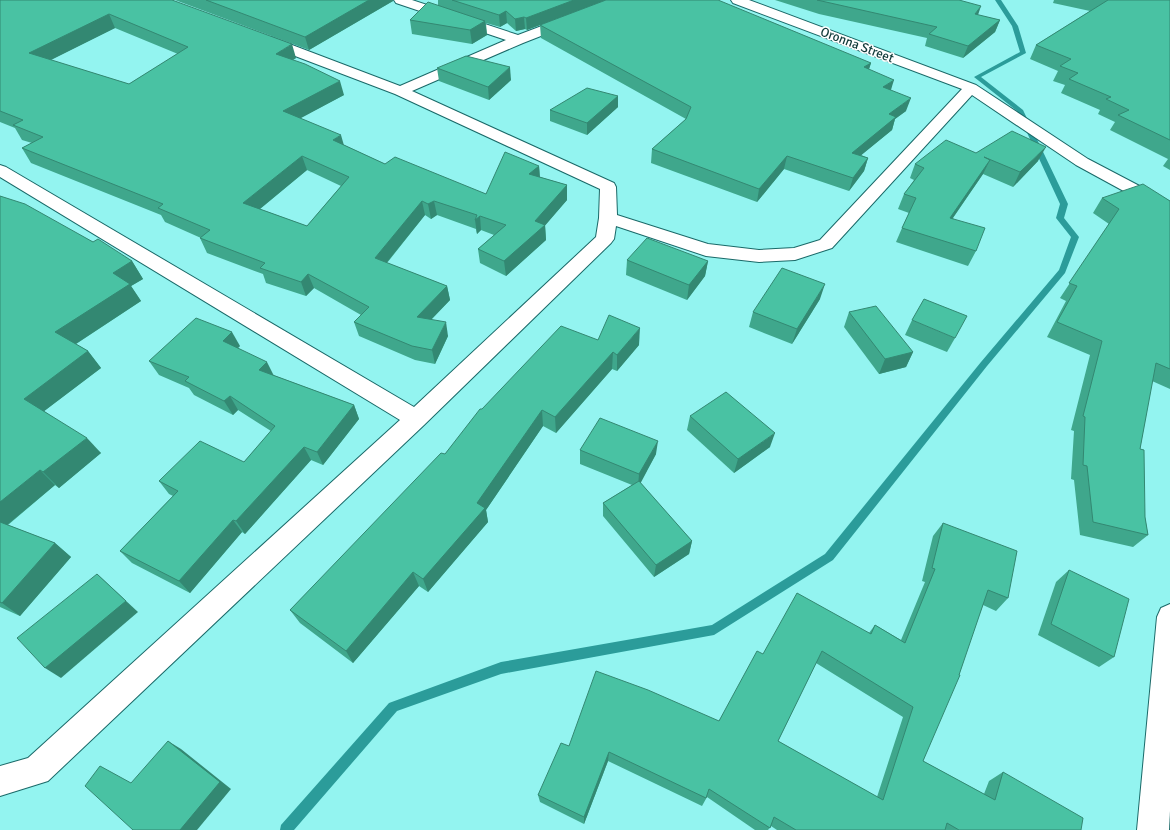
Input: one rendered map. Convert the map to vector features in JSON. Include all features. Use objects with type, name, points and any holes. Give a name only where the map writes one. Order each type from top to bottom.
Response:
[{"type":"street","points":[[400,0],[518,40]]},
{"type":"street","points":[[400,91],[518,40],[621,0]]},
{"type":"street","name":"Oronna Street","points":[[741,1],[974,89],[1082,162],[1170,209]]},
{"type":"street","points":[[0,781],[37,770],[416,419],[604,239],[608,218],[608,187],[400,91],[247,33]]},
{"type":"street","points":[[608,218],[706,250],[759,256],[795,254],[826,244],[974,89]]},
{"type":"street","points":[[0,170],[416,419]]},
{"type":"street","points":[[1153,830],[1170,617]]},
{"type":"building","points":[[0,0],[172,0],[292,44],[276,54],[305,64],[340,81],[283,111],[341,135],[333,140],[385,164],[395,157],[486,194],[505,152],[539,166],[529,174],[567,185],[535,221],[545,225],[504,261],[478,249],[506,225],[480,216],[475,220],[477,215],[434,201],[428,204],[422,201],[375,258],[447,286],[417,317],[446,322],[432,350],[412,346],[354,322],[369,307],[308,274],[301,282],[260,268],[265,263],[200,238],[210,230],[158,208],[163,204],[22,148],[43,137],[13,125],[23,120],[0,111]],"holes":[[[109,14],[188,47],[129,84],[29,53]],[[302,156],[349,177],[307,226],[243,203]]]},
{"type":"building","points":[[206,0],[369,0],[305,37]]},
{"type":"building","points":[[452,0],[574,0],[526,18],[515,19],[506,11],[499,15]]},
{"type":"building","points":[[606,0],[718,0],[871,63],[864,67],[894,80],[883,87],[911,98],[889,114],[896,117],[852,153],[868,158],[853,178],[787,156],[759,189],[652,149],[686,119],[691,107],[540,25]]},
{"type":"building","points":[[817,0],[959,0],[981,6],[975,14],[1000,20],[968,46],[929,34],[937,27]]},
{"type":"building","points":[[1108,0],[1170,0],[1170,140],[1118,115],[1129,110],[1106,99],[1111,97],[1069,79],[1078,73],[1060,66],[1071,59],[1036,45]]},
{"type":"building","points":[[428,2],[485,21],[470,30],[410,20]]},
{"type":"building","points":[[466,56],[510,67],[488,87],[437,68]]},
{"type":"building","points":[[587,88],[618,96],[587,123],[550,110]]},
{"type":"building","points":[[1012,131],[1046,147],[1020,172],[984,157],[990,160],[950,218],[985,228],[976,251],[902,228],[916,198],[904,194],[924,168],[915,164],[946,140],[976,153]]},
{"type":"building","points":[[1143,184],[1170,201],[1170,369],[1156,363],[1140,449],[1144,450],[1145,517],[1148,535],[1093,522],[1087,466],[1083,465],[1085,417],[1083,416],[1102,341],[1057,322],[1077,286],[1069,283],[1119,209],[1102,198]]},
{"type":"building","points":[[0,196],[25,204],[93,242],[98,239],[132,261],[113,273],[130,284],[55,332],[88,351],[24,399],[87,438],[43,472],[40,470],[0,502]]},
{"type":"building","points":[[647,238],[708,261],[689,285],[627,260]]},
{"type":"building","points":[[782,268],[825,284],[797,329],[753,312]]},
{"type":"building","points":[[924,299],[967,316],[955,338],[912,320]]},
{"type":"building","points":[[876,306],[913,352],[885,359],[849,312]]},
{"type":"building","points":[[609,315],[640,328],[617,355],[613,352],[555,417],[542,410],[477,503],[485,508],[423,579],[413,572],[346,651],[290,610],[441,453],[445,454],[480,409],[482,409],[561,326],[598,340]]},
{"type":"building","points":[[196,318],[232,332],[223,341],[267,362],[259,370],[354,405],[317,452],[304,447],[236,521],[233,520],[179,581],[120,551],[178,491],[159,481],[200,441],[244,462],[275,426],[230,396],[224,401],[185,381],[189,377],[149,361]]},
{"type":"building","points":[[726,392],[775,433],[738,459],[690,416]]},
{"type":"building","points":[[600,418],[658,441],[639,474],[580,450]]},
{"type":"building","points":[[639,481],[692,541],[656,565],[603,503]]},
{"type":"building","points":[[0,522],[55,543],[2,603],[0,602]]},
{"type":"building","points":[[943,523],[1017,551],[1008,598],[988,590],[960,675],[923,761],[995,800],[1003,772],[1083,818],[1081,830],[959,830],[947,823],[945,830],[796,830],[774,817],[770,828],[709,789],[706,798],[609,752],[584,817],[538,795],[561,743],[569,746],[596,671],[648,690],[719,721],[757,651],[763,654],[797,593],[871,634],[875,625],[905,643],[935,569],[932,568]],"holes":[[[822,651],[913,707],[883,800],[778,741]]]},
{"type":"building","points":[[1069,570],[1129,599],[1114,657],[1051,624]]},
{"type":"building","points":[[97,574],[126,601],[45,668],[17,638]]},
{"type":"building","points":[[168,741],[220,782],[180,830],[133,830],[85,786],[100,766],[131,783]]},
{"type":"waterway","points":[[286,830],[393,707],[501,668],[714,630],[829,557],[984,364],[1062,271],[1075,237],[1060,218],[1064,204],[1020,110],[977,77],[1023,53],[1015,26],[998,0]]}]
